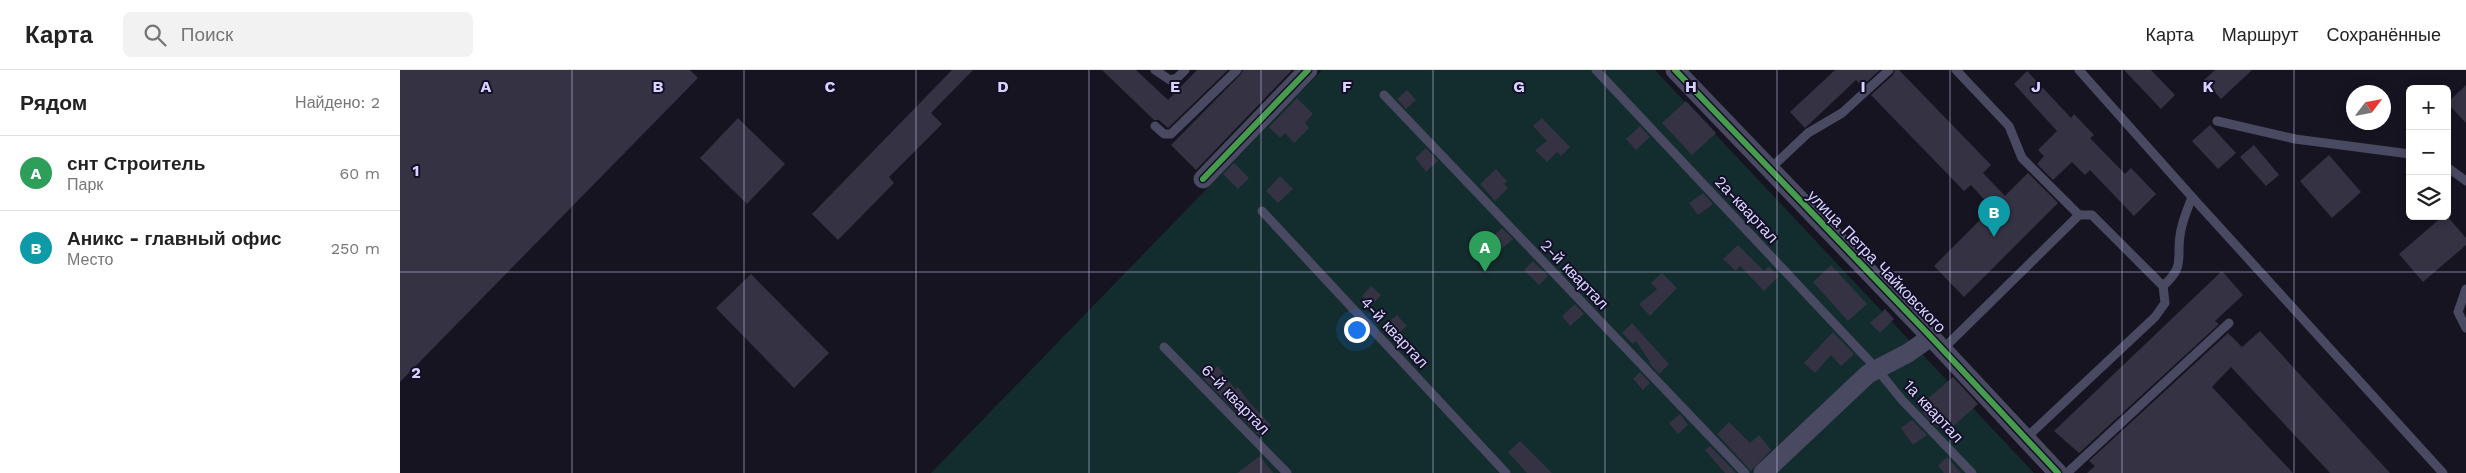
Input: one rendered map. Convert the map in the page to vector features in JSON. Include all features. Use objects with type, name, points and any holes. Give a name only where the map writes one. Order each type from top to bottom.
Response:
[{"type":"street","points":[[1203,179],[1308,70]]},
{"type":"street","name":"улица Петра Чайковского","points":[[1675,70],[1937,343],[2058,473]]},
{"type":"street","points":[[1763,473],[1876,368],[1908,353],[1937,343]]},
{"type":"lane","points":[[1155,70],[1170,80],[1176,78],[1185,70]]},
{"type":"lane","points":[[1155,126],[1164,134],[1171,134],[1236,70]]},
{"type":"lane","name":"2а-квартал","points":[[1596,70],[1876,368]]},
{"type":"lane","points":[[1770,169],[1808,133],[1842,114],[1888,70]]},
{"type":"lane","points":[[1956,70],[2008,126],[2022,158],[2079,215]]},
{"type":"lane","points":[[2078,70],[2443,473]]},
{"type":"lane","name":"2-й квартал","points":[[1384,95],[1745,473]]},
{"type":"lane","points":[[2217,121],[2296,139],[2406,153]]},
{"type":"lane","points":[[2451,170],[2466,181]]},
{"type":"lane","points":[[2163,286],[2172,278],[2179,267],[2180,231],[2192,197]]},
{"type":"lane","name":"4-й квартал","points":[[1262,212],[1506,473]]},
{"type":"lane","points":[[1937,343],[2079,215],[2092,215],[2163,286],[2165,303],[2142,331],[2026,438]]},
{"type":"lane","points":[[2466,289],[2458,312],[2466,328]]},
{"type":"lane","points":[[2067,473],[2229,323]]},
{"type":"lane","name":"6-й квартал","points":[[1164,347],[1287,473]]},
{"type":"lane","name":"1а квартал","points":[[1876,368],[1902,400],[1972,473]]},
{"type":"green space","points":[[1322,70],[1655,70],[2034,473],[931,473]]},
{"type":"building","points":[[400,70],[690,70],[698,78],[400,382]]},
{"type":"building","points":[[952,70],[973,70],[931,113],[942,124],[889,177],[894,183],[838,240],[812,214]]},
{"type":"building","points":[[1102,70],[1136,70],[1168,100],[1197,70],[1228,70],[1168,128],[1159,120],[1154,120]]},
{"type":"building","points":[[1243,70],[1292,70],[1196,170],[1171,145]]},
{"type":"building","points":[[1835,70],[1880,70],[1862,86],[1856,80],[1805,128],[1790,112]]},
{"type":"building","points":[[1895,70],[1899,70],[1991,165],[1983,173],[2005,196],[2028,173],[2058,203],[1964,297],[1934,266],[1992,208],[1971,185],[1964,191],[1871,95],[1893,75]]},
{"type":"building","points":[[2124,70],[2151,70],[2175,95],[2161,109]]},
{"type":"building","points":[[2215,70],[2252,70],[2221,99],[2204,80]]},
{"type":"building","points":[[2027,71],[2071,118],[2074,114],[2094,135],[2090,138],[2125,174],[2131,168],[2156,194],[2134,216],[2090,170],[2085,175],[2072,162],[2053,180],[2037,164],[2044,156],[2038,150],[2057,131],[2014,84]]},
{"type":"building","points":[[2466,85],[2466,123],[2451,107],[2451,99]]},
{"type":"building","points":[[1407,90],[1416,100],[1406,109],[1397,99]]},
{"type":"building","points":[[1297,98],[1313,114],[1305,123],[1309,128],[1294,143],[1285,133],[1280,138],[1269,127]]},
{"type":"building","points":[[1686,101],[1716,133],[1692,155],[1662,123]]},
{"type":"building","points":[[738,118],[785,164],[747,204],[700,158]]},
{"type":"building","points":[[1542,118],[1570,147],[1561,156],[1557,152],[1547,162],[1535,150],[1547,141],[1533,126]]},
{"type":"building","points":[[2210,125],[2236,153],[2218,169],[2192,141]]},
{"type":"building","points":[[1640,126],[1650,137],[1636,150],[1626,139]]},
{"type":"building","points":[[2254,145],[2279,175],[2266,186],[2240,157]]},
{"type":"building","points":[[1426,148],[1438,161],[1426,172],[1415,158]]},
{"type":"building","points":[[2329,155],[2361,192],[2332,218],[2300,181]]},
{"type":"building","points":[[1234,163],[1249,178],[1238,189],[1223,174]]},
{"type":"building","points":[[1496,169],[1507,181],[1504,184],[1508,188],[1495,201],[1480,184]]},
{"type":"building","points":[[1280,176],[1293,189],[1278,203],[1266,191]]},
{"type":"building","points":[[1703,193],[1713,204],[1698,215],[1689,203]]},
{"type":"building","points":[[2438,220],[2450,220],[2466,238],[2466,245],[2423,282],[2399,254]]},
{"type":"building","points":[[1502,228],[1513,239],[1497,253],[1487,242]]},
{"type":"building","points":[[1738,245],[1764,271],[1769,266],[1779,276],[1764,291],[1740,266],[1736,271],[1723,259]]},
{"type":"building","points":[[1533,261],[1548,276],[1539,285],[1524,270]]},
{"type":"building","points":[[1831,265],[1867,304],[1848,321],[1813,282]]},
{"type":"building","points":[[2222,271],[2243,295],[2215,321],[2219,324],[2079,453],[2054,431]]},
{"type":"building","points":[[1662,273],[1677,288],[1650,316],[1639,304],[1657,289],[1651,283]]},
{"type":"building","points":[[751,274],[829,353],[794,388],[716,308]]},
{"type":"building","points":[[1371,286],[1381,295],[1372,305],[1362,296]]},
{"type":"building","points":[[1575,304],[1584,314],[1570,326],[1562,316]]},
{"type":"building","points":[[1885,309],[1894,319],[1880,333],[1870,323]]},
{"type":"building","points":[[1397,315],[1407,326],[1396,335],[1387,324]]},
{"type":"building","points":[[1632,323],[1669,364],[1659,374],[1649,363],[1636,341],[1633,344],[1622,333]]},
{"type":"building","points":[[2260,331],[2390,473],[2330,473],[2231,367],[2212,387],[2293,473],[2087,473],[2095,466],[2089,461],[2228,333],[2242,347]]},
{"type":"building","points":[[1833,332],[1854,354],[1841,366],[1831,355],[1815,373],[1804,363]]},
{"type":"building","points":[[1218,366],[1235,389],[1238,387],[1271,425],[1260,436],[1203,378]]},
{"type":"building","points":[[1640,372],[1650,383],[1643,390],[1633,379]]},
{"type":"building","points":[[1953,377],[1978,404],[1949,430],[1943,423],[1937,427],[1922,412],[1929,407],[1924,402]]},
{"type":"building","points":[[1680,414],[1688,425],[1678,434],[1669,423]]},
{"type":"building","points":[[1912,420],[1927,435],[1913,445],[1901,428]]},
{"type":"building","points":[[1729,422],[1750,443],[1759,435],[1771,450],[1751,471],[1717,434]]},
{"type":"building","points":[[1520,441],[1552,473],[1527,473],[1508,452]]},
{"type":"building","points":[[1710,446],[1736,473],[1725,473],[1705,450]]},
{"type":"building","points":[[1260,456],[1273,473],[1237,473]]},
{"type":"building","points":[[1947,457],[1961,473],[1944,473],[1938,466]]},
{"type":"cycle path","points":[[1203,179],[1308,70]]},
{"type":"cycle path","points":[[1675,70],[1931,337],[2058,473]]},
{"type":"place","name":"Аникс - главный офис","points":[[1994,237]]},
{"type":"place","name":"снт Строитель","points":[[1485,272]]}]
